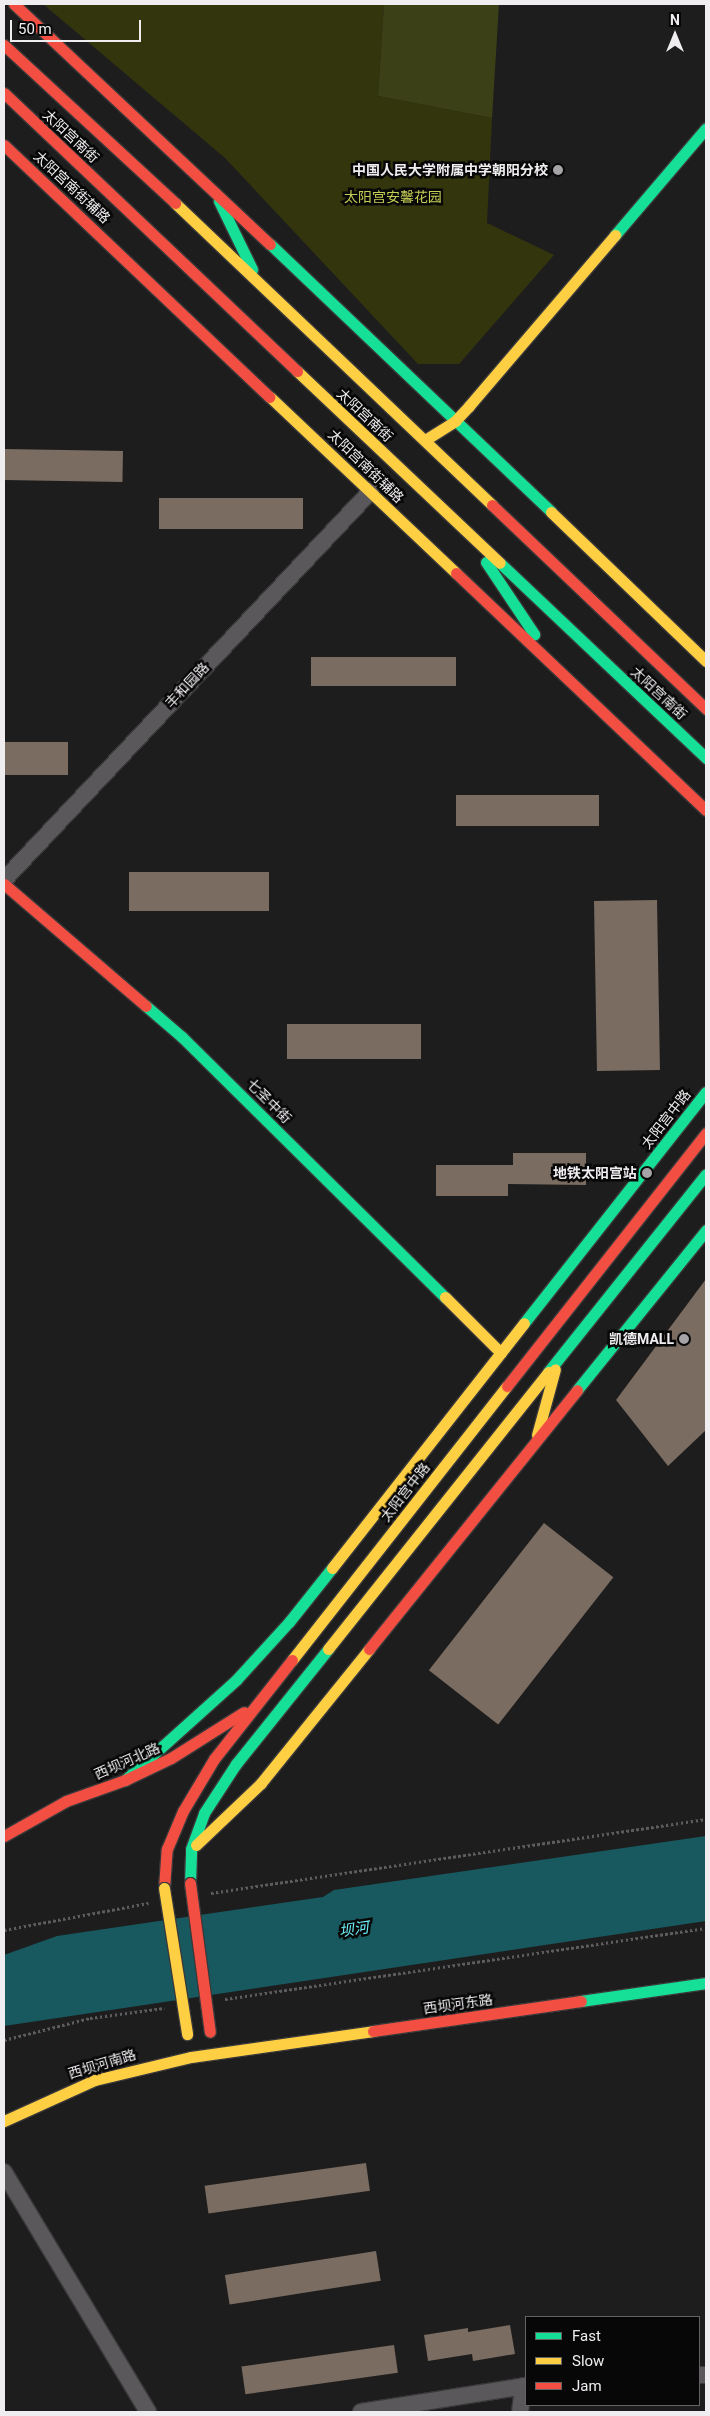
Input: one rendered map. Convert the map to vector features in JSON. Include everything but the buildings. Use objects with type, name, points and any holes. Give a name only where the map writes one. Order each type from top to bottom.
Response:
[{"type":"street","points":[[14,4],[213,189],[706,662]]},
{"type":"street","name":"太阳宫南街","points":[[4,45],[31,66],[706,709]]},
{"type":"street","name":"太阳宫南街","points":[[4,93],[706,758]]},
{"type":"street","points":[[425,440],[455,421],[706,128]]},
{"type":"street","name":"太阳宫南街辅路","points":[[4,146],[371,491],[706,810]]},
{"type":"street","points":[[213,189],[258,282]]},
{"type":"street","name":"丰和园路","points":[[4,880],[371,491]]},
{"type":"street","points":[[465,530],[555,666]]},
{"type":"street","name":"七圣中街","points":[[4,884],[182,1037],[501,1352]]},
{"type":"street","name":"太阳宫中路","points":[[125,1780],[236,1680],[289,1622],[706,1092]]},
{"type":"street","name":"太阳宫中路","points":[[191,2057],[164,1888],[167,1849],[183,1811],[214,1759],[706,1133]]},
{"type":"street","points":[[214,2054],[190,1883],[192,1849],[204,1813],[236,1764],[558,1360],[680,1214],[706,1174]]},
{"type":"street","points":[[192,1849],[261,1783],[702,1230]]},
{"type":"street","points":[[463,1400],[555,1326]]},
{"type":"street","points":[[534,1443],[558,1360]]},
{"type":"street","name":"西坝河北路","points":[[4,1836],[66,1801],[125,1780],[170,1758],[258,1704]]},
{"type":"street","name":"西坝河东路","points":[[214,2054],[706,1983]]},
{"type":"street","name":"西坝河南路","points":[[4,2121],[95,2080],[191,2057],[214,2054]]},
{"type":"street","points":[[4,2172],[148,2412]]},
{"type":"street","points":[[361,2412],[524,2386],[520,2412]]},
{"type":"path","points":[[203,1895],[706,1819]]},
{"type":"path","points":[[4,1930],[154,1902]]},
{"type":"path","points":[[217,2000],[706,1928]]},
{"type":"path","points":[[4,2040],[90,2018],[168,2007]]},
{"type":"green space","name":"太阳宫安馨花园","points":[[43,4],[384,4],[378,96],[492,118],[487,223],[554,255],[459,364],[418,364],[225,158]]},
{"type":"green space","points":[[384,4],[499,4],[492,118],[378,96]]},
{"type":"water","name":"坝河","points":[[706,1836],[706,1921],[4,2026],[4,1955],[57,1936],[323,1897],[334,1890]]},
{"type":"traffic: fast","points":[[615,235],[706,128]]},
{"type":"traffic: fast","points":[[219,201],[252,269]]},
{"type":"traffic: fast","points":[[270,244],[551,512]]},
{"type":"traffic: fast","points":[[486,562],[534,634]]},
{"type":"traffic: fast","points":[[500,563],[706,758]]},
{"type":"traffic: fast","points":[[146,1006],[182,1037],[445,1297]]},
{"type":"traffic: fast","points":[[524,1323],[706,1092]]},
{"type":"traffic: fast","points":[[548,1372],[706,1174]]},
{"type":"traffic: fast","points":[[577,1390],[706,1230]]},
{"type":"traffic: fast","points":[[125,1780],[236,1680],[289,1622],[332,1568]]},
{"type":"traffic: fast","points":[[190,1883],[191,1849],[204,1813],[236,1764],[328,1649]]},
{"type":"traffic: fast","points":[[581,2001],[706,1983]]},
{"type":"traffic: slow","points":[[175,203],[492,505]]},
{"type":"traffic: slow","points":[[425,440],[455,421],[469,406],[615,235]]},
{"type":"traffic: slow","points":[[297,371],[500,563]]},
{"type":"traffic: slow","points":[[270,397],[456,573]]},
{"type":"traffic: slow","points":[[551,512],[706,661]]},
{"type":"traffic: slow","points":[[445,1297],[501,1353]]},
{"type":"traffic: slow","points":[[332,1568],[524,1323]]},
{"type":"traffic: slow","points":[[537,1435],[555,1369]]},
{"type":"traffic: slow","points":[[328,1649],[548,1372]]},
{"type":"traffic: slow","points":[[292,1660],[507,1386]]},
{"type":"traffic: slow","points":[[196,1845],[261,1783],[369,1649]]},
{"type":"traffic: slow","points":[[164,1888],[187,2034]]},
{"type":"traffic: slow","points":[[4,2121],[95,2080],[191,2057],[373,2031]]},
{"type":"traffic: jam","points":[[14,4],[270,244]]},
{"type":"traffic: jam","points":[[4,45],[175,203]]},
{"type":"traffic: jam","points":[[4,93],[297,371]]},
{"type":"traffic: jam","points":[[4,145],[270,397]]},
{"type":"traffic: jam","points":[[492,505],[706,709]]},
{"type":"traffic: jam","points":[[456,573],[706,810]]},
{"type":"traffic: jam","points":[[4,884],[146,1006]]},
{"type":"traffic: jam","points":[[507,1386],[706,1133]]},
{"type":"traffic: jam","points":[[369,1649],[577,1390]]},
{"type":"traffic: jam","points":[[164,1888],[167,1849],[183,1811],[214,1759],[292,1660]]},
{"type":"traffic: jam","points":[[4,1836],[66,1801],[125,1780],[171,1758],[244,1712]]},
{"type":"traffic: jam","points":[[190,1883],[210,2032]]},
{"type":"traffic: jam","points":[[373,2031],[581,2001]]},
{"type":"place","name":"中国人民大学附属中学朝阳分校","points":[[558,170]]},
{"type":"place","name":"地铁太阳宫站","points":[[647,1173]]},
{"type":"place","name":"凯德MALL","points":[[684,1339]]}]
